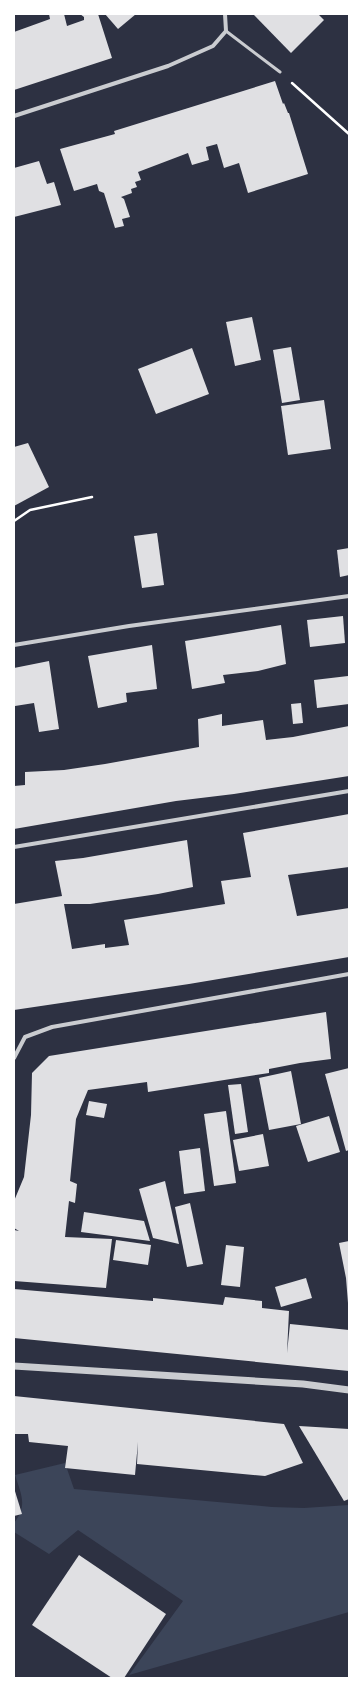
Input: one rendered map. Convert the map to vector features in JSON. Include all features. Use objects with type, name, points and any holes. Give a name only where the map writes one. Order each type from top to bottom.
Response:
[{"type":"street","points":[[14,116],[168,66],[213,46],[226,31],[225,14]]},
{"type":"street","points":[[14,645],[129,626],[349,596]]},
{"type":"street","points":[[14,847],[349,791]]},
{"type":"street","points":[[14,1058],[25,1037],[52,1028],[349,974]]},
{"type":"street","points":[[14,1366],[303,1384],[349,1390]]},
{"type":"lane","points":[[226,31],[280,72]]},
{"type":"path","points":[[280,72],[349,134]]},
{"type":"path","points":[[14,521],[30,510],[92,497]]},
{"type":"shaded area","points":[[65,1463],[74,1489],[272,1507],[304,1508],[349,1505],[349,1612],[129,1675],[183,1601],[78,1530],[49,1554],[14,1532],[14,1523],[21,1511],[22,1505],[21,1494],[15,1475]]},
{"type":"building","points":[[49,14],[64,14],[67,26],[84,20],[84,17],[80,14],[98,14],[112,58],[14,90],[14,32],[50,19]]},
{"type":"building","points":[[105,14],[136,14],[118,29]]},
{"type":"building","points":[[253,14],[318,14],[324,20],[291,53]]},
{"type":"building","points":[[275,81],[283,104],[284,103],[289,113],[308,174],[248,193],[239,163],[224,168],[217,144],[206,147],[209,160],[192,165],[188,153],[138,172],[141,180],[135,182],[137,187],[131,189],[132,193],[121,197],[124,199],[130,217],[122,219],[124,226],[115,228],[104,193],[99,191],[97,184],[74,191],[60,149],[115,134],[114,131]]},
{"type":"building","points":[[39,161],[47,184],[54,182],[61,205],[14,217],[14,168]]},
{"type":"building","points":[[252,317],[261,360],[235,366],[226,322]]},
{"type":"building","points":[[291,347],[300,400],[282,403],[273,350]]},
{"type":"building","points":[[192,348],[209,394],[156,414],[138,369]]},
{"type":"building","points":[[324,400],[331,449],[288,455],[281,406]]},
{"type":"building","points":[[28,443],[49,487],[14,506],[14,447]]},
{"type":"building","points":[[157,533],[164,585],[142,588],[134,536]]},
{"type":"building","points":[[349,548],[349,575],[340,577],[337,550]]},
{"type":"building","points":[[343,616],[345,643],[310,647],[307,620]]},
{"type":"building","points":[[281,625],[286,664],[258,671],[223,675],[225,683],[192,689],[185,641]]},
{"type":"building","points":[[152,645],[157,689],[126,693],[127,702],[98,708],[88,656]]},
{"type":"building","points":[[49,661],[59,729],[39,732],[34,703],[15,706],[14,668]]},
{"type":"building","points":[[348,676],[349,704],[317,708],[314,680]]},
{"type":"building","points":[[301,703],[303,723],[293,724],[291,704]]},
{"type":"building","points":[[222,714],[222,726],[263,720],[266,740],[293,737],[349,726],[349,776],[234,794],[176,801],[14,829],[14,786],[25,785],[25,772],[64,770],[199,747],[198,719]]},
{"type":"building","points":[[349,814],[349,867],[288,875],[297,916],[349,908],[349,957],[189,984],[14,1010],[14,904],[62,896],[55,861],[83,858],[187,840],[193,887],[158,894],[90,904],[64,904],[72,949],[105,944],[105,948],[129,945],[124,920],[225,904],[221,881],[251,877],[243,833]]},
{"type":"building","points":[[326,1012],[331,1059],[269,1069],[269,1073],[148,1092],[147,1082],[88,1090],[76,1119],[70,1181],[77,1184],[75,1203],[69,1201],[65,1237],[112,1239],[106,1288],[14,1281],[14,1230],[19,1231],[14,1228],[14,1201],[24,1177],[31,1115],[32,1073],[49,1056]]},
{"type":"building","points":[[349,1068],[349,1150],[346,1151],[325,1074]]},
{"type":"building","points":[[291,1071],[301,1124],[269,1130],[259,1078]]},
{"type":"building","points":[[241,1084],[248,1132],[235,1134],[228,1085]]},
{"type":"building","points":[[89,1101],[107,1104],[104,1118],[86,1115]]},
{"type":"building","points":[[226,1111],[236,1183],[214,1186],[204,1114]]},
{"type":"building","points":[[329,1116],[340,1152],[308,1162],[296,1126]]},
{"type":"building","points":[[263,1134],[269,1166],[239,1171],[233,1140]]},
{"type":"building","points":[[200,1148],[205,1191],[184,1194],[179,1151]]},
{"type":"building","points":[[165,1181],[179,1244],[153,1238],[139,1189]]},
{"type":"building","points":[[190,1203],[203,1264],[187,1267],[175,1207]]},
{"type":"building","points":[[84,1212],[144,1221],[150,1241],[81,1232]]},
{"type":"building","points":[[116,1240],[151,1245],[148,1265],[113,1260]]},
{"type":"building","points":[[349,1241],[348,1303],[346,1278],[339,1243]]},
{"type":"building","points":[[226,1245],[244,1247],[240,1287],[221,1285]]},
{"type":"building","points":[[306,1278],[312,1298],[281,1307],[275,1287]]},
{"type":"building","points":[[14,1289],[153,1301],[153,1298],[223,1305],[225,1297],[262,1301],[262,1308],[289,1311],[287,1353],[290,1324],[349,1330],[349,1371],[14,1338]]},
{"type":"building","points":[[14,1396],[284,1424],[303,1463],[265,1476],[137,1464],[138,1442],[135,1475],[65,1468],[68,1446],[29,1442],[28,1434],[14,1434]]},
{"type":"building","points":[[299,1426],[349,1429],[349,1499],[344,1501]]},
{"type":"building","points":[[14,1488],[22,1514],[14,1516]]},
{"type":"building","points":[[79,1555],[166,1614],[124,1678],[112,1678],[32,1625]]}]
